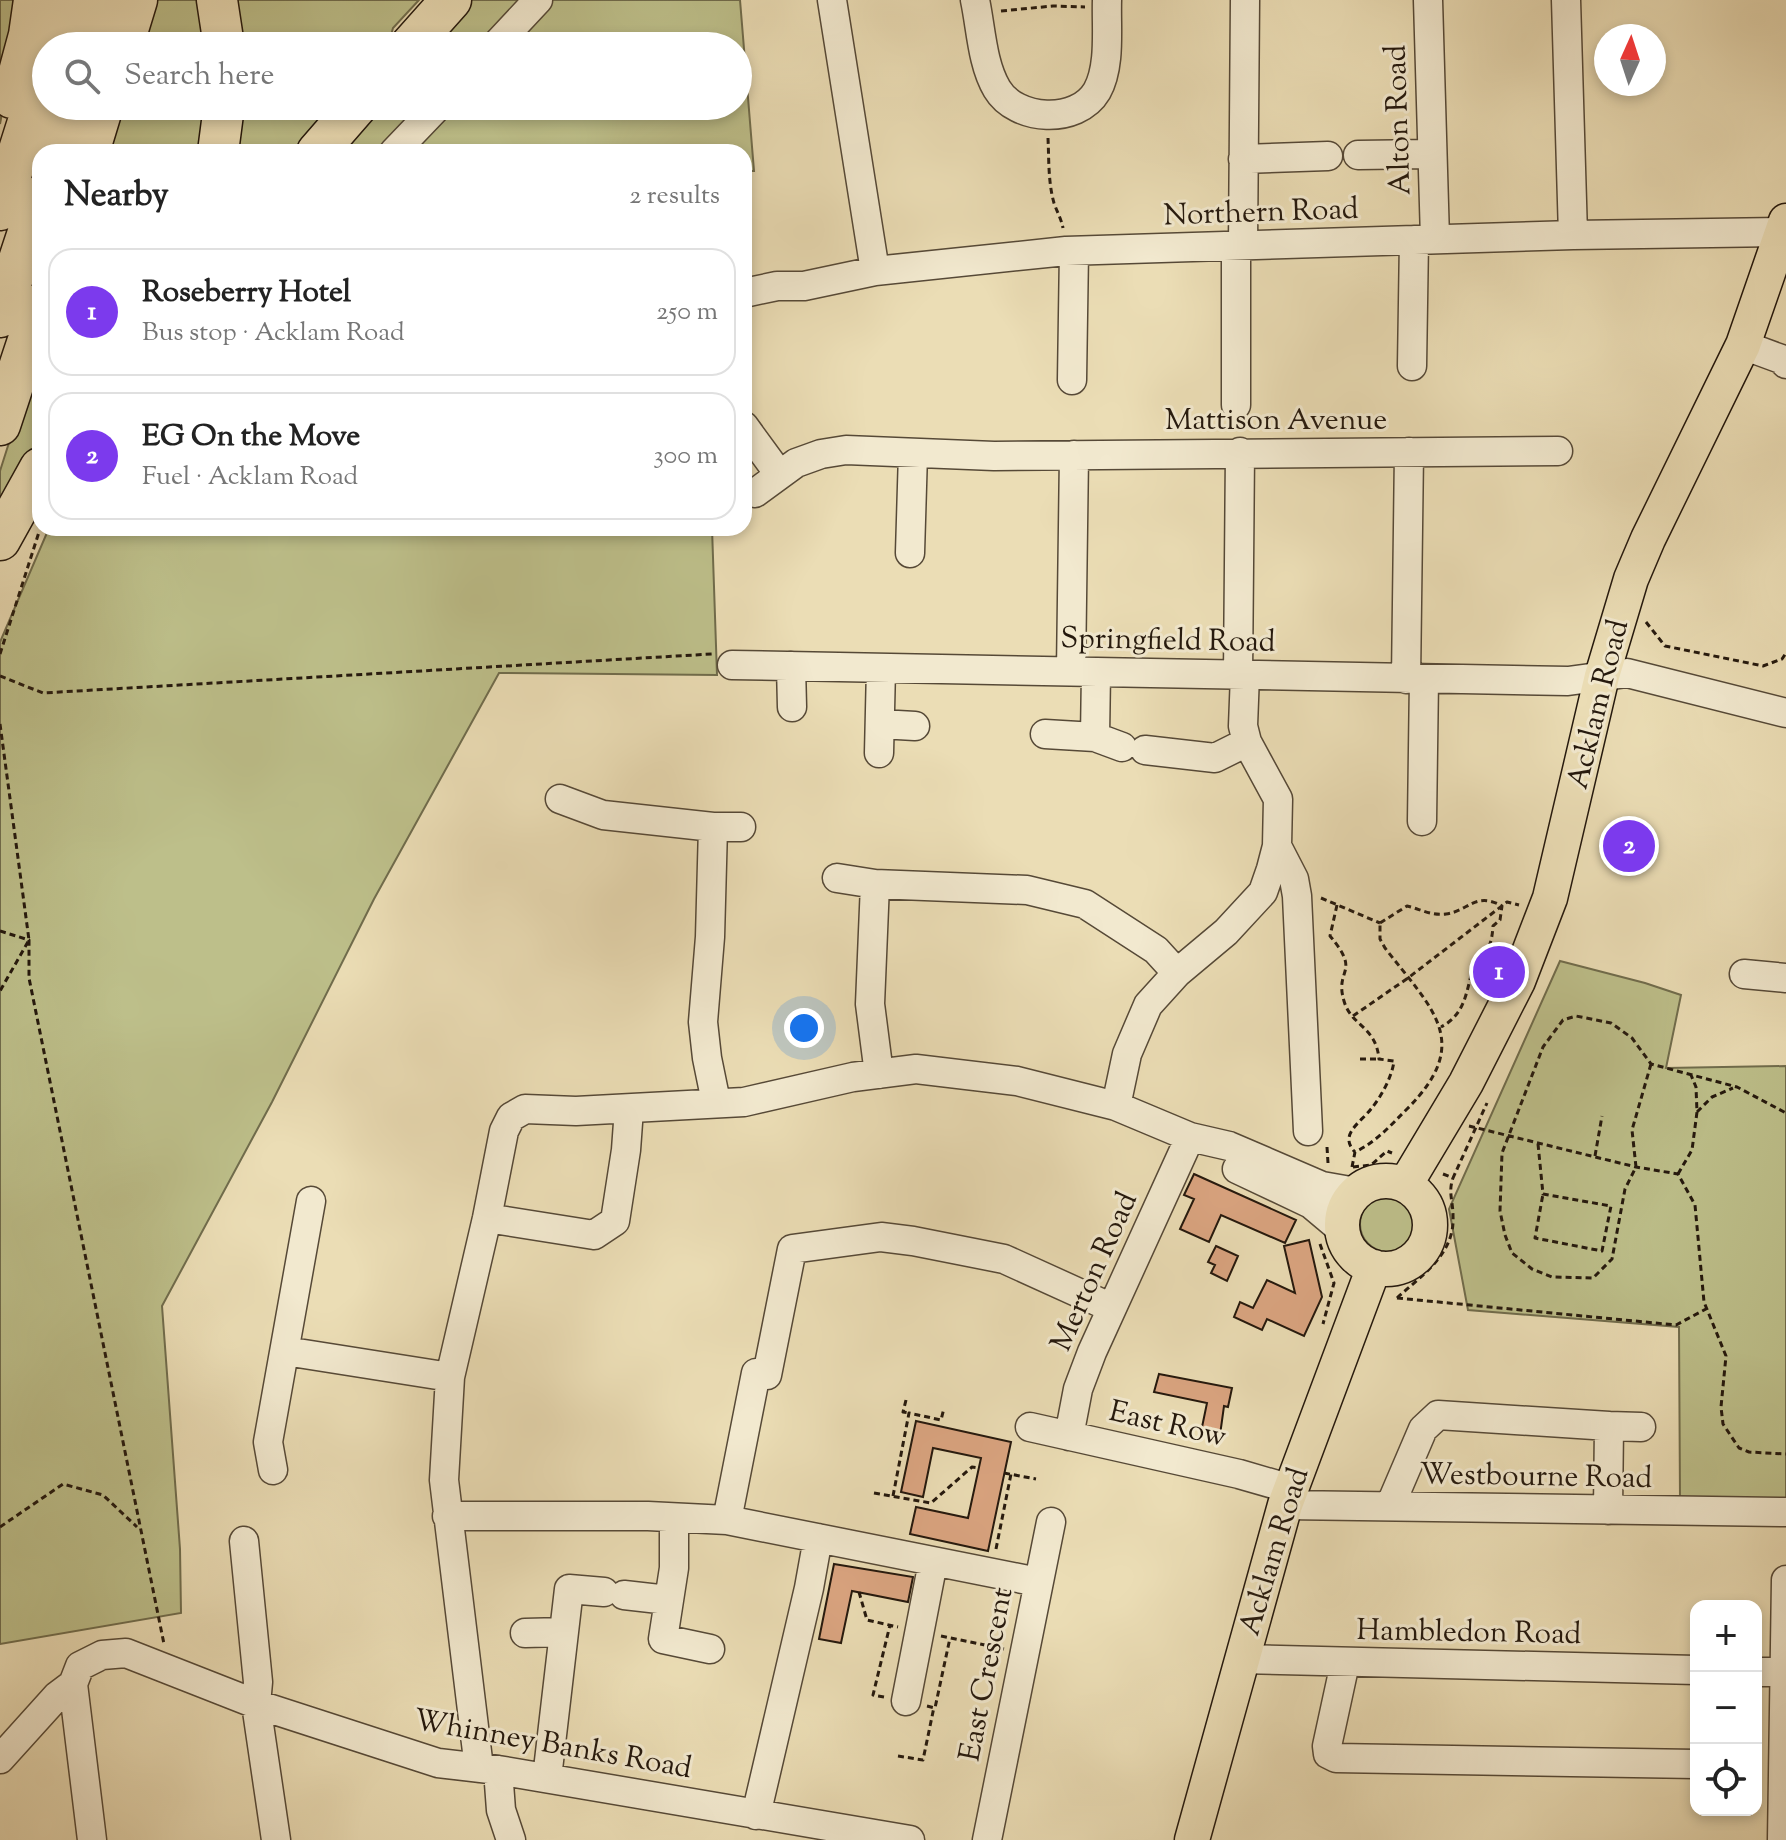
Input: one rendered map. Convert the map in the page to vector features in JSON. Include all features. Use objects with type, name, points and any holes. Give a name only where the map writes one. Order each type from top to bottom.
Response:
[{"type":"highway","points":[[0,140],[29,35],[34,0]]},
{"type":"highway","points":[[57,32],[67,0]]},
{"type":"highway","points":[[94,32],[104,0]]},
{"type":"highway","points":[[127,32],[137,0]]},
{"type":"highway","points":[[422,32],[451,0]]},
{"type":"highway","points":[[0,210],[32,109]]},
{"type":"highway","points":[[56,144],[64,120]]},
{"type":"highway","points":[[91,144],[99,120]]},
{"type":"highway","points":[[219,144],[222,120]]},
{"type":"highway","points":[[324,144],[345,120]]},
{"type":"highway","points":[[0,317],[32,220]]},
{"type":"highway","points":[[0,425],[32,328]]},
{"type":"highway","points":[[0,540],[32,482]]},
{"type":"main road","name":"Acklam Road","points":[[1405,1185],[1466,1083],[1518,981],[1546,911],[1618,616],[1648,539],[1743,345],[1785,226]]},
{"type":"main road","points":[[1380,1181],[1405,1185],[1417,1193],[1426,1205],[1430,1233],[1425,1247],[1416,1258],[1403,1266],[1389,1269],[1374,1267],[1353,1253],[1338,1205],[1380,1181]]},
{"type":"main road","name":"Acklam Road","points":[[1192,1840],[1240,1659],[1288,1497],[1374,1267]]},
{"type":"street","points":[[508,32],[538,0]]},
{"type":"street","points":[[832,0],[875,271]]},
{"type":"street","points":[[1236,405],[1245,0]]},
{"type":"street","name":"Alton Road","points":[[1412,366],[1430,154],[1428,0]]},
{"type":"street","points":[[1566,0],[1573,235]]},
{"type":"street","points":[[977,9],[988,65],[998,91],[1021,110],[1047,116],[1064,113],[1083,104],[1097,92],[1105,55],[1107,5]]},
{"type":"street","points":[[402,144],[425,120]]},
{"type":"street","points":[[1358,155],[1430,154]]},
{"type":"street","points":[[1243,159],[1328,156]]},
{"type":"street","name":"Northern Road","points":[[752,291],[777,286],[804,286],[875,271],[1070,251],[1785,226]]},
{"type":"street","points":[[1070,251],[1072,380]]},
{"type":"street","points":[[1743,345],[1781,359],[1786,364]]},
{"type":"street","points":[[752,437],[779,474]]},
{"type":"street","name":"Mattison Avenue","points":[[755,493],[796,463],[821,454],[846,450],[994,456],[1558,451]]},
{"type":"street","points":[[1116,1106],[1127,1054],[1148,1005],[1177,973],[1226,932],[1263,892],[1277,846],[1278,799],[1243,726],[1240,452]]},
{"type":"street","points":[[1409,452],[1422,821]]},
{"type":"street","points":[[910,553],[913,453]]},
{"type":"street","points":[[1074,455],[1083,672],[1095,737]]},
{"type":"street","name":"Springfield Road","points":[[732,665],[1568,681],[1627,673],[1786,713]]},
{"type":"street","points":[[791,666],[792,707]]},
{"type":"street","points":[[879,753],[881,668]]},
{"type":"street","points":[[880,724],[915,726]]},
{"type":"street","points":[[1045,734],[1095,737],[1134,749],[1215,758],[1251,748]]},
{"type":"street","points":[[560,799],[603,815],[713,827],[741,827]]},
{"type":"street","points":[[713,827],[710,937],[703,1022],[707,1058],[730,1102]]},
{"type":"street","points":[[1277,846],[1294,879],[1297,896],[1308,1131]]},
{"type":"street","points":[[837,878],[875,884],[1027,890],[1085,904],[1156,950],[1177,973]]},
{"type":"street","points":[[875,884],[870,1004],[879,1074]]},
{"type":"street","points":[[1744,974],[1786,978]]},
{"type":"street","points":[[511,1840],[488,1769],[460,1602],[444,1480],[450,1377],[504,1131],[511,1117],[525,1109],[576,1111],[730,1102],[853,1077],[916,1069],[1017,1081],[1116,1106],[1190,1137],[1229,1146],[1322,1186],[1338,1205]]},
{"type":"street","points":[[487,1218],[594,1235],[615,1221],[629,1109]]},
{"type":"street","name":"Merton Road","points":[[1069,1436],[1078,1389],[1190,1137]]},
{"type":"street","points":[[273,1470],[268,1442],[311,1201]]},
{"type":"street","points":[[727,1520],[759,1374],[792,1249],[881,1237],[913,1241],[1004,1259],[1112,1308]]},
{"type":"street","points":[[285,1351],[450,1377]]},
{"type":"street","points":[[1390,1506],[1423,1429],[1438,1415],[1641,1427]]},
{"type":"street","points":[[1608,1510],[1609,1426]]},
{"type":"street","name":"East Row","points":[[1030,1427],[1239,1474],[1288,1497]]},
{"type":"street","name":"Westbourne Road","points":[[1288,1497],[1390,1506],[1786,1512]]},
{"type":"street","points":[[447,1516],[727,1520],[1038,1582]]},
{"type":"street","points":[[674,1519],[674,1568],[663,1639],[710,1649]]},
{"type":"street","name":"East Crescent","points":[[987,1840],[1051,1522]]},
{"type":"street","points":[[756,1815],[818,1538]]},
{"type":"street","points":[[244,1541],[258,1682],[256,1704],[276,1840]]},
{"type":"street","points":[[906,1701],[933,1562]]},
{"type":"street","points":[[1782,1840],[1786,1580]]},
{"type":"street","points":[[547,1778],[569,1589],[668,1600]]},
{"type":"street","points":[[525,1633],[564,1632]]},
{"type":"street","name":"Whinney Banks Road","points":[[73,1684],[80,1666],[102,1655],[126,1653],[256,1704],[438,1763],[547,1778],[756,1815],[832,1834],[910,1840]]},
{"type":"street","name":"Hambledon Road","points":[[1240,1659],[1690,1670]]},
{"type":"street","points":[[1345,1663],[1327,1746],[1328,1754],[1336,1758],[1690,1764]]},
{"type":"street","points":[[1762,1672],[1786,1672]]},
{"type":"street","points":[[0,1759],[57,1696],[73,1684]]},
{"type":"street","points":[[73,1684],[92,1840]]},
{"type":"path","points":[[977,9],[1107,5]]},
{"type":"path","points":[[1047,116],[1050,179],[1055,206],[1070,251]]},
{"type":"path","points":[[0,654],[38,536]]},
{"type":"path","points":[[1645,621],[1665,646],[1763,666],[1782,659],[1786,653]]},
{"type":"path","points":[[0,676],[43,693],[723,654],[732,665]]},
{"type":"path","points":[[0,724],[29,940],[29,978],[139,1529],[160,1617],[168,1671]]},
{"type":"path","points":[[1297,896],[1317,897],[1380,923]]},
{"type":"path","points":[[1380,923],[1407,906],[1444,915],[1473,901],[1491,900],[1502,906]]},
{"type":"path","points":[[1353,1016],[1507,902],[1546,911]]},
{"type":"path","points":[[1337,905],[1330,936],[1345,954],[1347,962],[1344,1002],[1373,1036],[1379,1059]]},
{"type":"path","points":[[1441,1028],[1463,1007],[1475,962],[1488,948],[1493,926],[1500,920],[1502,906]]},
{"type":"path","points":[[1355,1152],[1373,1143],[1427,1089],[1439,1068],[1442,1050],[1441,1028],[1433,1011],[1380,939],[1380,923]]},
{"type":"path","points":[[0,931],[29,940]]},
{"type":"path","points":[[0,991],[29,940]]},
{"type":"path","points":[[1651,1064],[1632,1130],[1636,1167],[1625,1189],[1612,1259],[1593,1278],[1552,1277],[1532,1269],[1512,1253],[1505,1235],[1500,1211],[1502,1153],[1543,1047],[1563,1020],[1576,1016],[1611,1023],[1632,1038],[1651,1064],[1737,1087],[1786,1113]]},
{"type":"path","points":[[1320,1333],[1334,1283],[1313,1223],[1338,1205],[1336,1171],[1352,1167],[1355,1152],[1349,1141],[1353,1126],[1369,1112],[1394,1066],[1394,1061],[1360,1059]]},
{"type":"path","points":[[1678,1174],[1692,1150],[1697,1112],[1696,1087],[1691,1075]]},
{"type":"path","points":[[1697,1112],[1712,1097],[1725,1089],[1737,1087]]},
{"type":"path","points":[[1595,1156],[1602,1116]]},
{"type":"path","points":[[1445,1117],[1509,1137],[1678,1174]]},
{"type":"path","points":[[1538,1144],[1543,1194],[1535,1238],[1602,1251],[1611,1206],[1543,1194]]},
{"type":"path","points":[[1678,1174],[1695,1205],[1706,1309],[1726,1356],[1721,1407],[1723,1424],[1739,1448],[1749,1452],[1786,1454]]},
{"type":"path","points":[[1453,1178],[1449,1189],[1454,1217],[1448,1247],[1397,1298],[1676,1325],[1706,1309]]},
{"type":"path","points":[[906,1400],[903,1412],[941,1420],[944,1408]]},
{"type":"path","points":[[893,1496],[909,1413]]},
{"type":"path","points":[[874,1493],[931,1503],[972,1467],[979,1468]]},
{"type":"path","points":[[1004,1473],[1036,1479]]},
{"type":"path","points":[[991,1573],[1011,1474]]},
{"type":"path","points":[[0,1527],[63,1484],[103,1495],[139,1529]]},
{"type":"path","points":[[898,1756],[923,1760],[934,1707]]},
{"type":"green space","points":[[0,0],[23,0],[0,124]]},
{"type":"green space","points":[[156,0],[201,0],[209,32],[145,32]]},
{"type":"green space","points":[[227,0],[419,0],[392,32],[232,32]]},
{"type":"green space","points":[[458,0],[521,0],[492,32],[431,32]]},
{"type":"green space","points":[[546,0],[740,0],[743,32],[517,32]]},
{"type":"green space","points":[[115,120],[213,120],[210,144],[107,144]]},
{"type":"green space","points":[[232,120],[328,120],[308,144],[228,144]]},
{"type":"green space","points":[[355,120],[413,120],[391,144],[334,144]]},
{"type":"green space","points":[[436,120],[750,120],[752,144],[414,144]]},
{"type":"green space","points":[[32,370],[32,456],[0,501],[0,471]]},
{"type":"green space","points":[[46,536],[712,536],[717,675],[499,673],[374,899],[272,1102],[162,1306],[180,1549],[181,1613],[0,1644],[0,642]]},
{"type":"green space","points":[[1560,961],[1681,995],[1666,1068],[1786,1066],[1786,1501],[1680,1499],[1679,1327],[1468,1310],[1449,1209]]},
{"type":"green space","points":[[1388,1196],[1408,1204],[1416,1224],[1408,1244],[1388,1252],[1368,1244],[1360,1224],[1368,1204]]},
{"type":"building","points":[[1194,1174],[1296,1220],[1285,1243],[1221,1215],[1209,1242],[1180,1229],[1194,1199],[1184,1195]]},
{"type":"building","points":[[1309,1240],[1322,1297],[1304,1336],[1267,1319],[1262,1330],[1234,1317],[1240,1302],[1253,1308],[1267,1280],[1295,1293],[1284,1246]]},
{"type":"building","points":[[1216,1246],[1238,1256],[1227,1281],[1211,1273],[1215,1265],[1208,1262]]},
{"type":"building","points":[[1159,1374],[1232,1388],[1228,1407],[1224,1406],[1220,1435],[1201,1432],[1207,1403],[1154,1392]]},
{"type":"building","points":[[916,1421],[1011,1442],[988,1551],[910,1534],[916,1507],[968,1518],[981,1458],[933,1448],[923,1497],[901,1492]]},
{"type":"building","points":[[834,1564],[913,1577],[908,1602],[852,1591],[841,1643],[819,1639]]},
{"type":"place","name":"EG On the Move","points":[[1629,846]]},
{"type":"place","name":"Roseberry Hotel","points":[[1499,972]]}]
